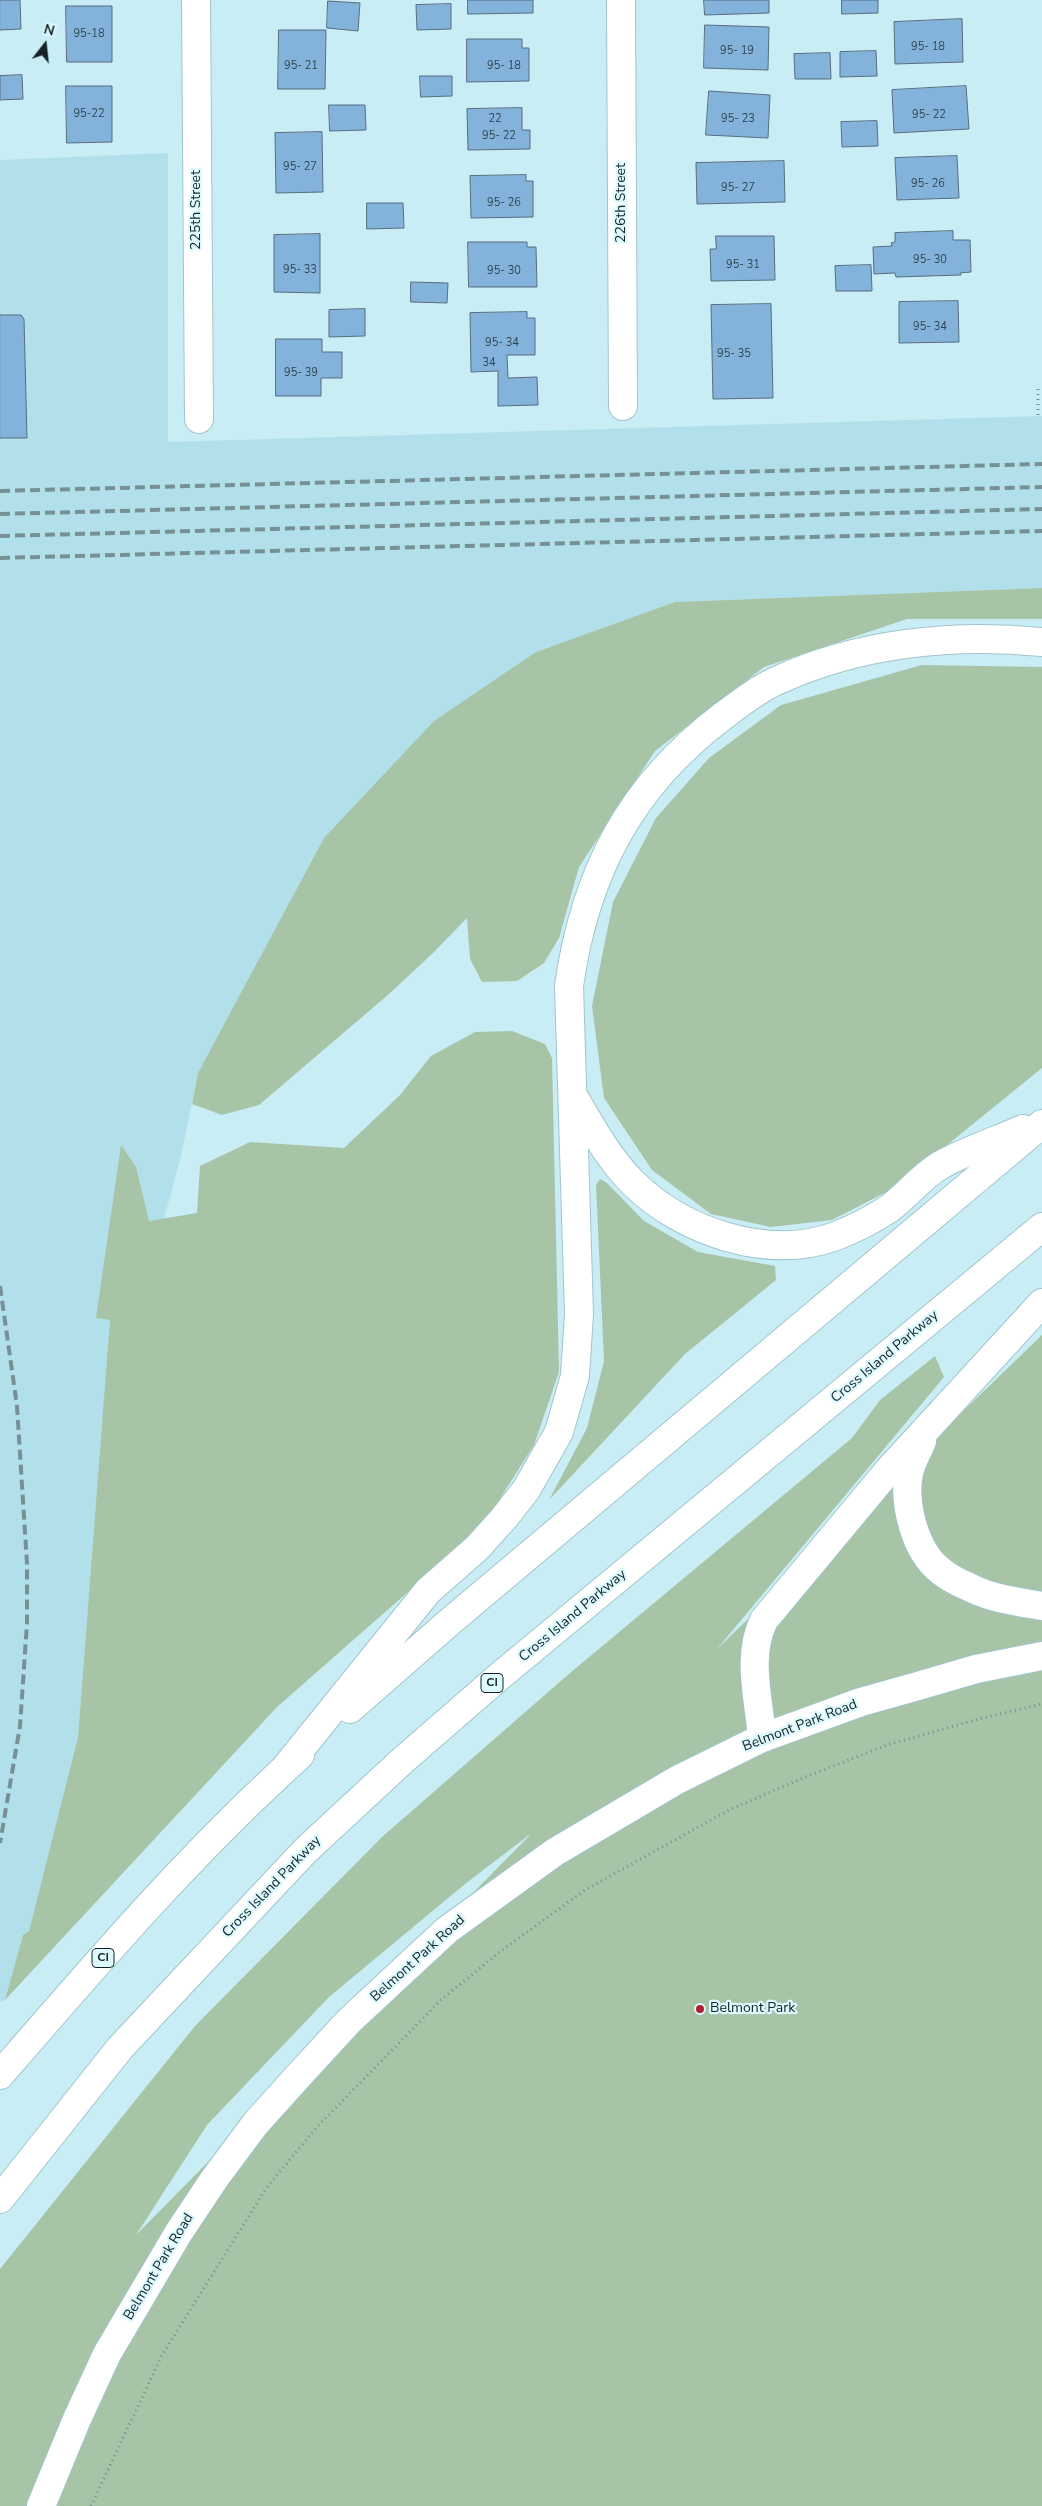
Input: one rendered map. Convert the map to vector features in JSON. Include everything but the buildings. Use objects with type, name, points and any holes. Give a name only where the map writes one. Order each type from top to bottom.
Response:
[{"type":"main road","name":"225th Street","points":[[196,0],[199,419]]},
{"type":"main road","name":"226th Street","points":[[621,0],[623,406]]},
{"type":"main road","points":[[286,1767],[428,1591],[477,1548],[504,1518],[526,1490],[559,1432],[574,1376],[578,1346],[574,1098],[569,986],[573,956],[591,889],[607,853],[625,820],[646,789],[672,760],[702,732],[774,682],[812,666],[883,648],[952,639],[1004,638],[1042,642]]},
{"type":"main road","points":[[574,1098],[615,1162],[634,1183],[661,1205],[716,1233],[770,1246],[815,1242],[837,1236],[890,1208],[939,1166],[1042,1122]]},
{"type":"main road","name":"CI","points":[[0,2075],[134,1923],[209,1843],[286,1767],[453,1619],[1042,1122]]},
{"type":"main road","name":"Cross Island Parkway","points":[[0,2199],[120,2048],[305,1851],[402,1761],[501,1675],[1042,1227]]},
{"type":"main road","points":[[762,1738],[754,1652],[756,1635],[764,1620],[888,1471],[927,1431],[1042,1303]]},
{"type":"main road","points":[[927,1431],[911,1467],[907,1487],[914,1528],[923,1548],[935,1566],[972,1589],[992,1596],[1042,1606]]},
{"type":"main road","name":"Belmont Park Road","points":[[41,2506],[76,2419],[107,2354],[179,2232],[256,2123],[349,2021],[447,1930],[555,1852],[677,1780],[762,1738],[861,1702],[976,1669],[1042,1656]]},
{"type":"path","points":[[1038,389],[1038,416]]},
{"type":"path","points":[[91,2506],[162,2355],[267,2187],[317,2127],[449,1994],[501,1951],[585,1890],[729,1810],[805,1777],[887,1745],[975,1720],[1042,1704]]},
{"type":"shaded area","points":[[168,153],[168,442],[1042,416],[1042,588],[675,602],[536,652],[198,1073],[181,1156],[138,1315],[90,1583],[78,1737],[29,1931],[23,1935],[5,2000],[0,2002],[0,160]]},
{"type":"green space","points":[[1042,588],[1042,619],[907,619],[764,667],[655,751],[579,867],[559,938],[544,963],[517,981],[482,982],[470,959],[467,918],[389,994],[259,1105],[222,1115],[192,1104],[198,1073],[324,838],[434,721],[536,652],[675,602]]},
{"type":"green space","points":[[922,665],[1042,667],[1042,1068],[894,1188],[832,1220],[771,1227],[711,1214],[652,1170],[604,1098],[592,1006],[613,902],[656,818],[709,758],[781,705]]},
{"type":"green space","points":[[512,1031],[545,1044],[552,1058],[559,1372],[534,1445],[482,1527],[277,1707],[5,2000],[23,1935],[29,1931],[78,1737],[110,1320],[96,1318],[121,1145],[136,1167],[149,1221],[197,1213],[200,1166],[250,1142],[344,1148],[400,1095],[431,1056],[475,1032]]},
{"type":"green space","points":[[600,1179],[607,1183],[644,1221],[698,1252],[775,1266],[776,1280],[685,1354],[549,1500],[587,1428],[604,1361],[596,1185]]},
{"type":"green space","name":"Belmont Park","points":[[1042,1335],[1042,2506],[0,2506],[0,2269],[195,2026],[382,1837],[570,1673],[852,1438],[880,1400],[935,1356],[944,1377],[717,1649]],"holes":[[[529,1836],[136,2235],[207,2125],[329,1997],[465,1884]]]},
{"type":"railway","points":[[0,491],[1042,464]]},
{"type":"railway","points":[[0,514],[1042,487]]},
{"type":"railway","points":[[0,536],[1042,509]]},
{"type":"railway","points":[[0,558],[1042,531]]},
{"type":"railway","points":[[0,1286],[17,1406],[27,1564],[27,1623],[20,1726],[0,1843]]},
{"type":"place","name":"Belmont Park","points":[[700,2009]]}]
